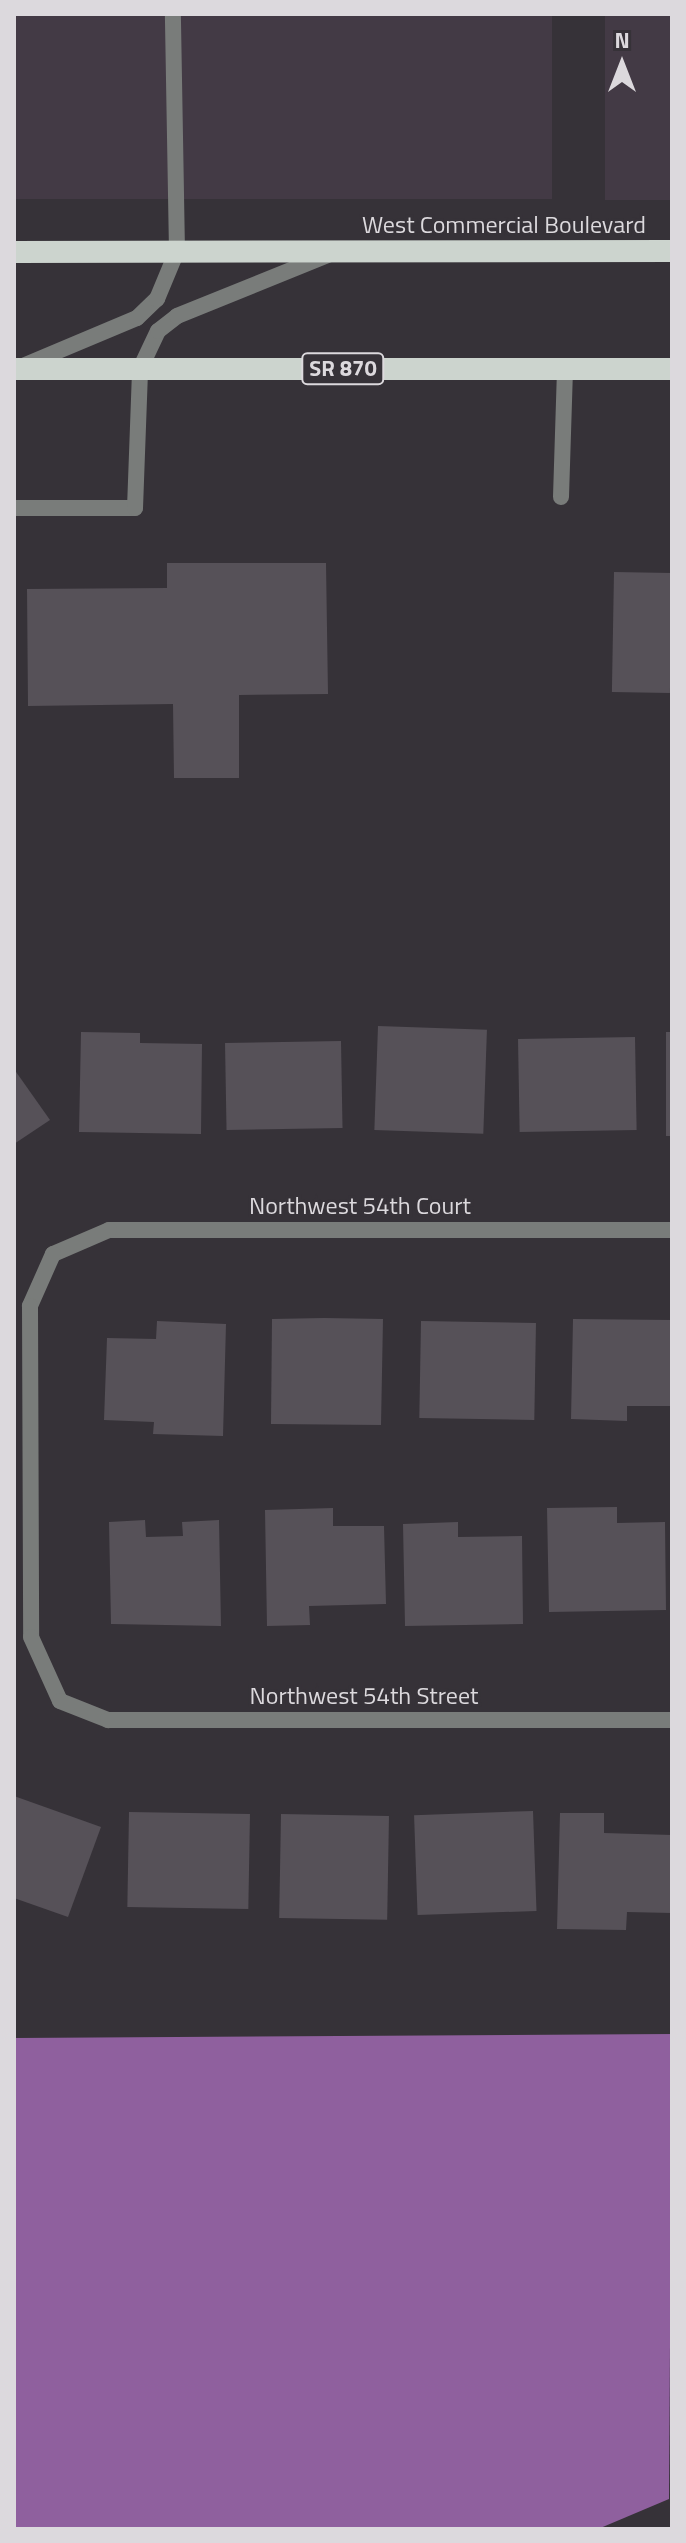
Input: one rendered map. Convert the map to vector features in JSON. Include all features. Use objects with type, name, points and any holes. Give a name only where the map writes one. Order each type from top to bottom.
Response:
[{"type":"highway","name":"West Commercial Boulevard","points":[[14,252],[672,251]]},
{"type":"highway","name":"SR 870","points":[[14,369],[672,369]]},
{"type":"street","points":[[14,369],[137,318],[157,299],[177,251],[173,14]]},
{"type":"street","name":"West Commercial Boulevard","points":[[140,369],[158,331],[177,316],[337,251]]},
{"type":"street","points":[[14,508],[135,508],[140,369]]},
{"type":"street","points":[[561,497],[565,369]]},
{"type":"street","name":"Northwest 54th Court","points":[[60,1701],[31,1637],[30,1306],[53,1254],[109,1230],[672,1230]]},
{"type":"street","name":"Northwest 54th Street","points":[[60,1701],[108,1720],[672,1720]]},
{"type":"shaded area","points":[[14,14],[552,14],[552,199],[14,199]]},
{"type":"shaded area","points":[[605,14],[672,14],[672,200],[605,200]]},
{"type":"shaded area","points":[[672,2034],[669,2499],[598,2529],[14,2529],[14,2038]]},
{"type":"building","points":[[167,563],[326,563],[328,694],[239,695],[239,778],[174,778],[173,704],[28,706],[27,589],[167,588]]},
{"type":"building","points":[[614,572],[672,573],[670,693],[612,692]]},
{"type":"building","points":[[378,1026],[487,1030],[483,1134],[374,1130]]},
{"type":"building","points":[[81,1032],[140,1033],[140,1043],[202,1044],[201,1134],[79,1132]]},
{"type":"building","points":[[666,1032],[672,1032],[672,1136],[666,1136]]},
{"type":"building","points":[[635,1037],[637,1130],[520,1132],[518,1039]]},
{"type":"building","points":[[341,1041],[343,1128],[227,1130],[225,1043]]},
{"type":"building","points":[[14,1069],[50,1120],[14,1144]]},
{"type":"building","points":[[272,1319],[383,1319],[381,1425],[271,1424]]},
{"type":"building","points":[[573,1319],[672,1320],[672,1406],[627,1406],[627,1421],[571,1419]]},
{"type":"building","points":[[157,1321],[226,1324],[223,1436],[153,1434],[154,1422],[104,1420],[107,1338],[156,1339]]},
{"type":"building","points":[[421,1321],[536,1323],[534,1420],[419,1418]]},
{"type":"building","points":[[617,1507],[617,1523],[665,1522],[666,1610],[549,1612],[547,1508]]},
{"type":"building","points":[[333,1508],[333,1526],[384,1526],[386,1604],[309,1606],[310,1625],[267,1626],[265,1510]]},
{"type":"building","points":[[145,1520],[146,1537],[183,1536],[182,1522],[219,1520],[221,1626],[111,1624],[109,1522]]},
{"type":"building","points":[[458,1522],[458,1537],[522,1536],[523,1624],[405,1626],[403,1524]]},
{"type":"building","points":[[14,1796],[101,1827],[68,1917],[14,1898]]},
{"type":"building","points":[[533,1811],[536,1911],[418,1915],[414,1815]]},
{"type":"building","points":[[129,1812],[250,1814],[248,1909],[127,1907]]},
{"type":"building","points":[[560,1813],[604,1813],[604,1833],[672,1835],[672,1913],[627,1912],[626,1930],[557,1929]]},
{"type":"building","points":[[281,1814],[389,1816],[387,1920],[279,1918]]}]
